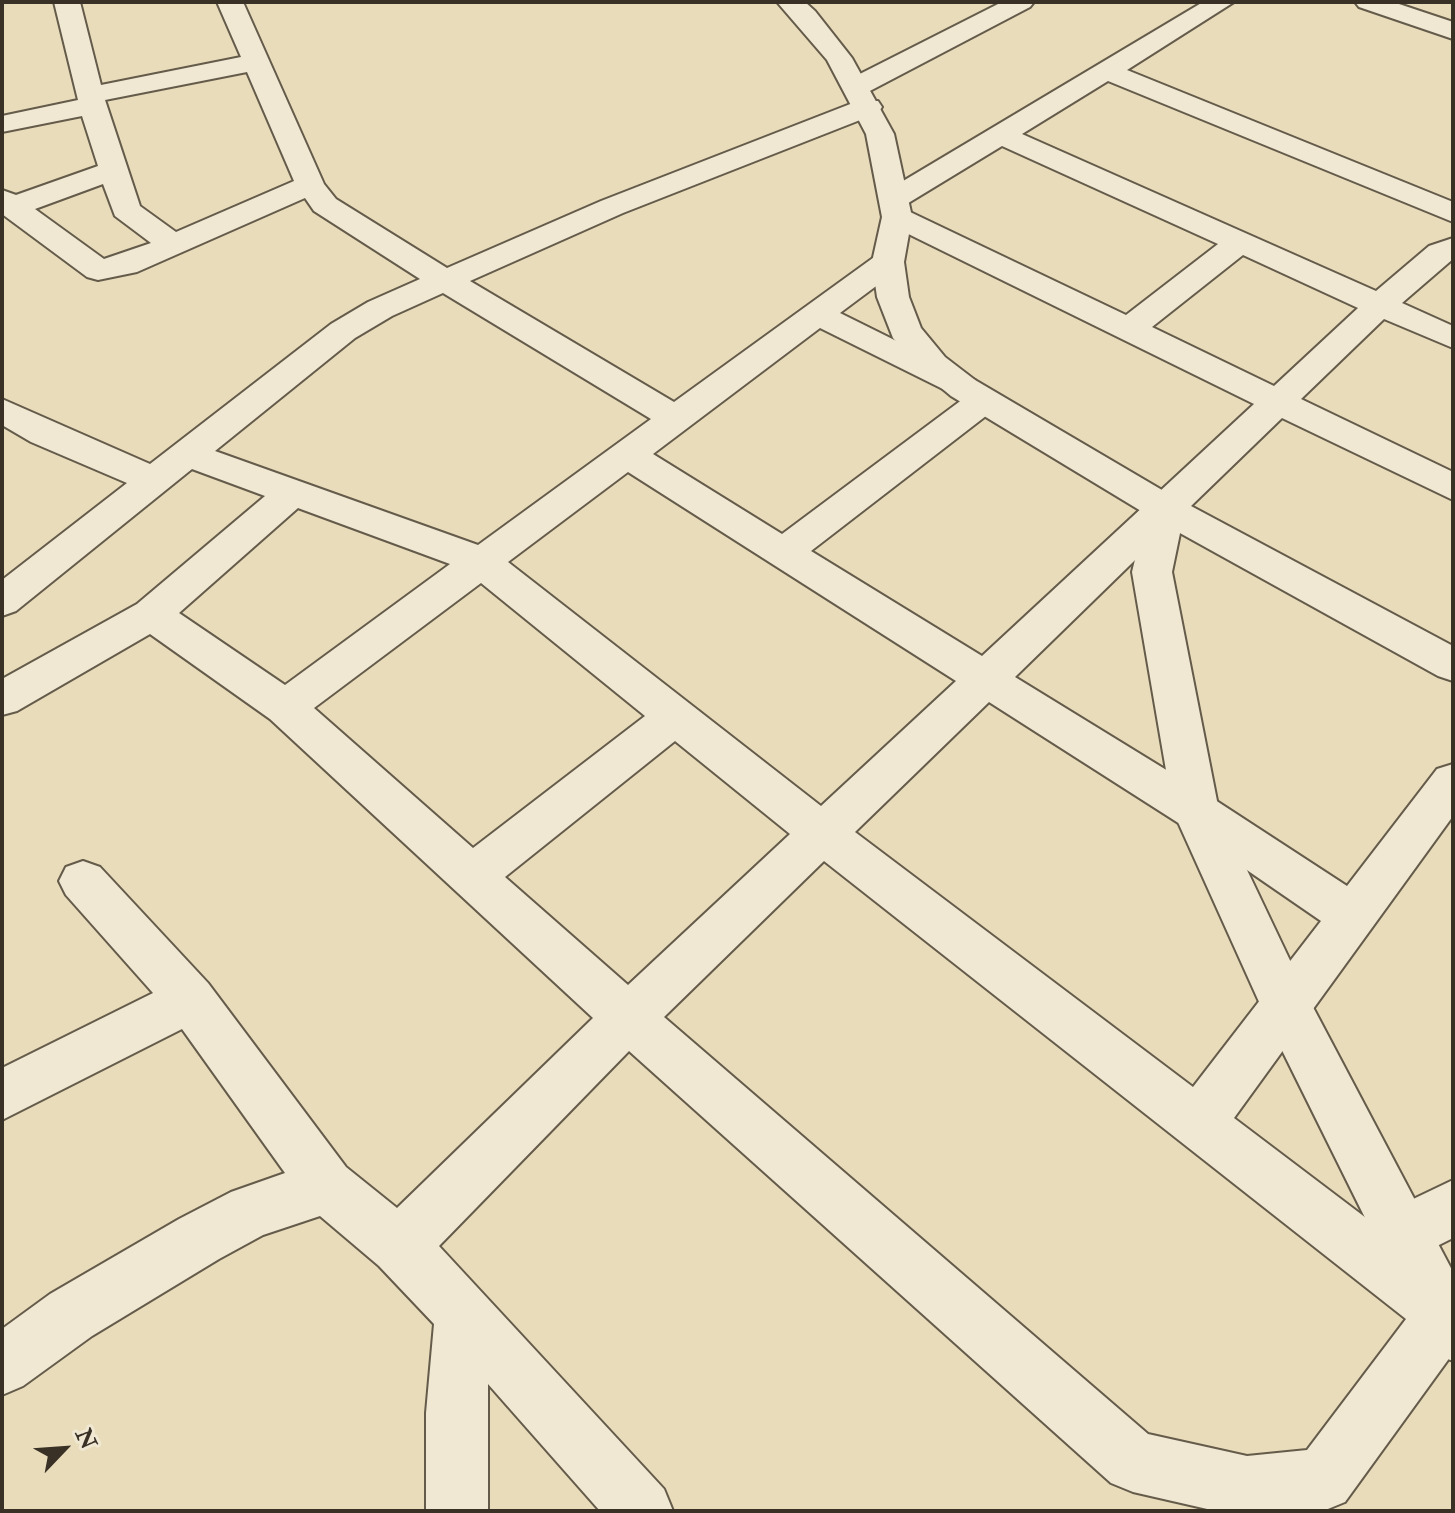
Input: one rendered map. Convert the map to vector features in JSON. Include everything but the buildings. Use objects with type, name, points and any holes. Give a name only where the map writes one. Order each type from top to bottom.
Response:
[{"type":"street","points":[[67,2],[92,100],[126,210],[172,244]]},
{"type":"street","points":[[230,2],[310,185],[325,205],[443,280],[675,418]]},
{"type":"street","points":[[790,2],[806,16],[839,58],[880,134],[896,208],[888,262],[893,297],[905,331],[933,364],[973,394]]},
{"type":"street","points":[[2,601],[343,331],[443,280],[862,97],[1021,2]]},
{"type":"street","points":[[896,208],[1000,135],[1221,2]]},
{"type":"street","points":[[1368,2],[1453,31]]},
{"type":"street","points":[[2,124],[256,62]]},
{"type":"street","points":[[1107,71],[1453,213]]},
{"type":"street","points":[[1000,135],[1453,338]]},
{"type":"street","points":[[7,203],[113,170]]},
{"type":"street","points":[[7,203],[98,270],[126,265],[310,185]]},
{"type":"street","points":[[896,208],[1129,329],[1453,487]]},
{"type":"street","points":[[1129,329],[1240,242]]},
{"type":"street","points":[[399,1246],[628,1018],[1380,305],[1440,253],[1453,247]]},
{"type":"street","points":[[285,707],[479,560],[888,262]]},
{"type":"street","points":[[817,314],[973,394],[1166,509],[1453,665]]},
{"type":"street","points":[[784,552],[973,394]]},
{"type":"street","points":[[2,410],[44,434],[154,480]]},
{"type":"street","points":[[187,454],[479,560],[823,834],[1198,1123],[1449,1323]]},
{"type":"street","points":[[626,454],[987,678],[1196,811],[1354,917]]},
{"type":"street","points":[[2,699],[151,614],[293,492]]},
{"type":"street","points":[[1166,509],[1152,572],[1196,811],[1287,1008],[1449,1323]]},
{"type":"street","points":[[151,614],[285,707],[628,1018],[1133,1461],[1247,1487],[1323,1480],[1449,1323]]},
{"type":"street","points":[[471,877],[676,716]]},
{"type":"street","points":[[1198,1123],[1287,1008],[1453,782]]},
{"type":"street","points":[[83,881],[190,999],[327,1186],[399,1246],[464,1313],[642,1511]]},
{"type":"street","points":[[2,1095],[190,999]]},
{"type":"street","points":[[2,1365],[71,1315],[199,1239],[251,1212],[327,1186]]},
{"type":"street","points":[[1404,1233],[1453,1208]]},
{"type":"street","points":[[457,1511],[456,1413],[464,1313]]}]
